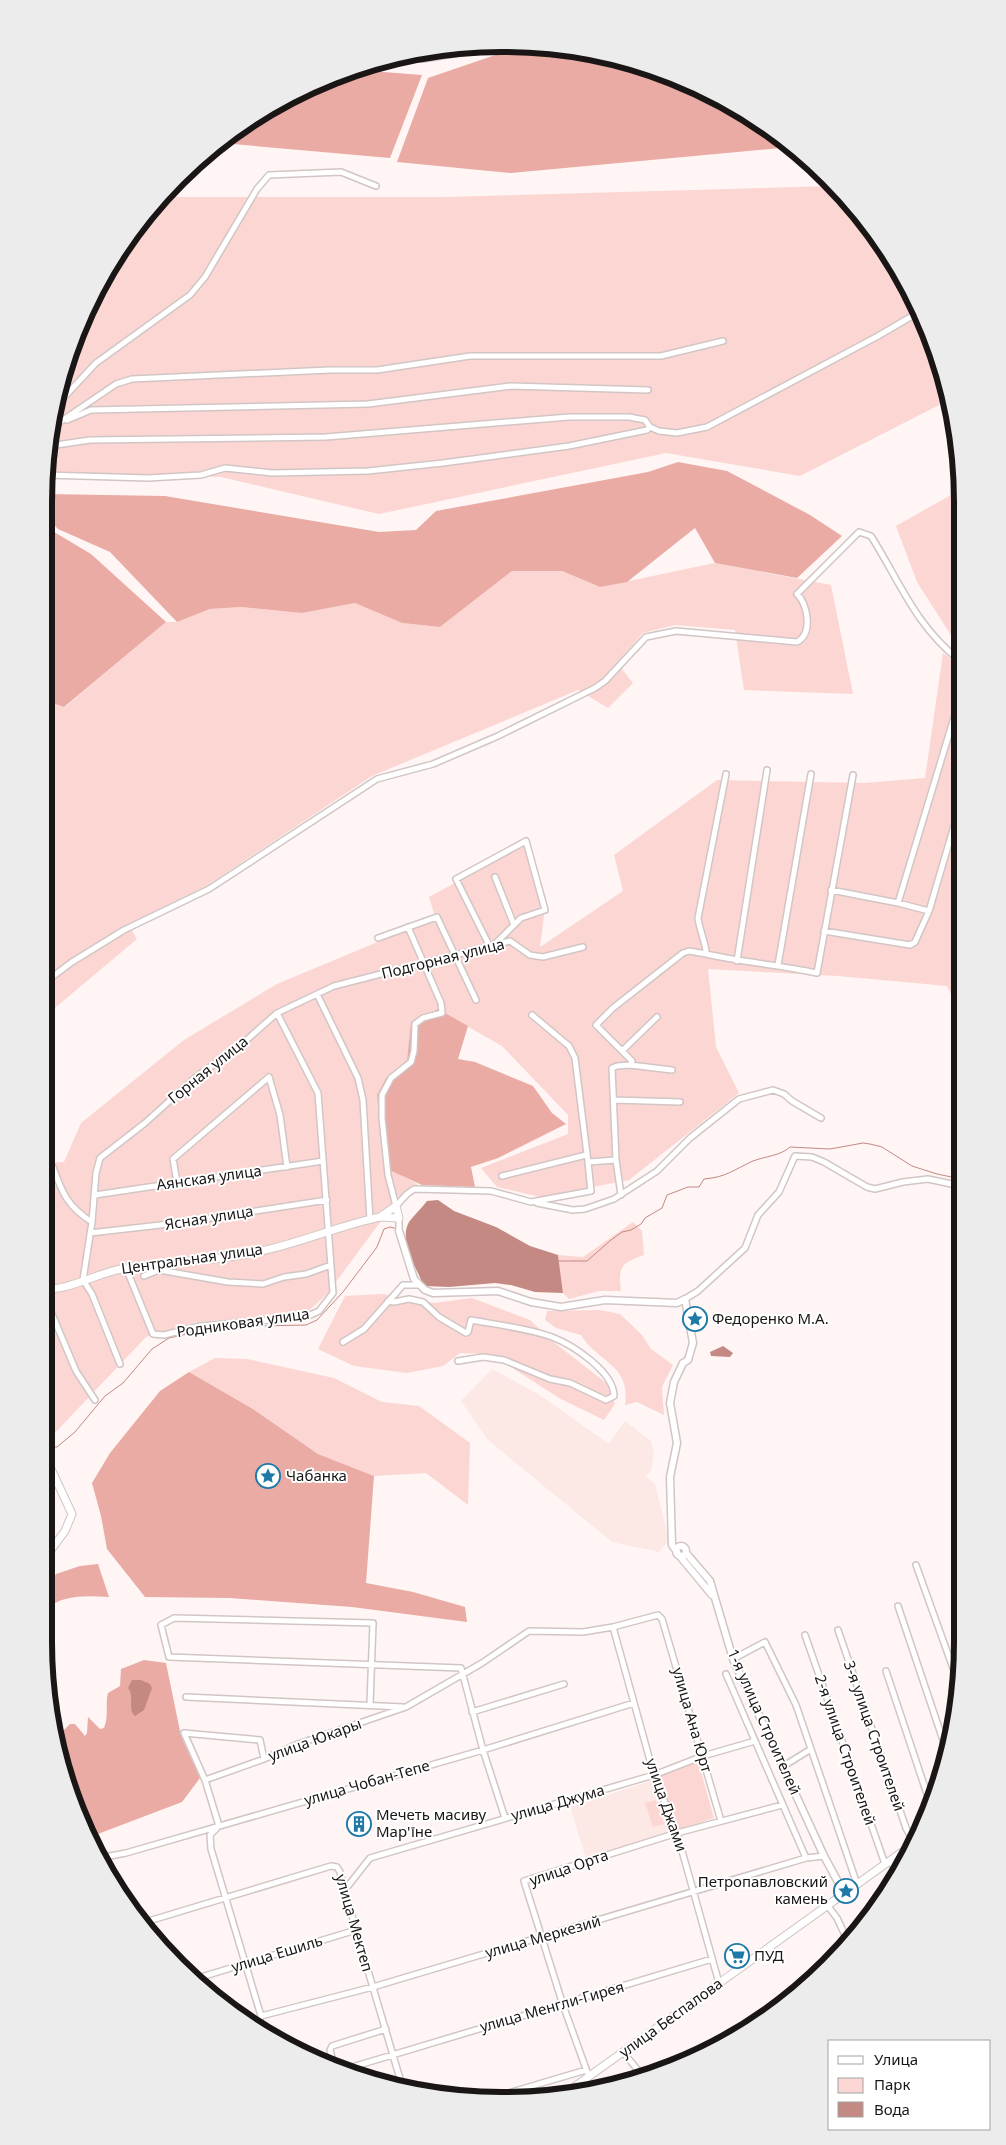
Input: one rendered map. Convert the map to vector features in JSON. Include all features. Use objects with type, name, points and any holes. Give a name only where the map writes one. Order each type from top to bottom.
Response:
[{"type":"main road","name":"Центральная улица","points":[[52,1289],[126,1268],[156,1267],[254,1253],[329,1230],[380,1218],[396,1206]]},
{"type":"main road","points":[[380,1218],[399,1218],[396,1206]]},
{"type":"main road","points":[[52,1471],[72,1514],[65,1531],[52,1548]]},
{"type":"main road","name":"улица Беспалова","points":[[571,2087],[587,2073],[623,2052],[900,1853]]},
{"type":"street","points":[[66,396],[96,363],[190,295],[205,277],[257,190],[269,175],[341,172],[376,186]]},
{"type":"street","points":[[56,445],[90,440],[326,437],[569,417],[629,417],[645,420],[650,427],[659,431],[676,433],[707,426],[912,316]]},
{"type":"street","points":[[62,421],[116,384],[132,379],[330,370],[377,370],[470,356],[661,356],[723,340]]},
{"type":"street","points":[[62,421],[91,410],[368,404],[511,386],[648,390]]},
{"type":"street","points":[[53,475],[148,478],[201,474],[224,468],[272,473],[368,471],[569,446],[647,430],[650,427]]},
{"type":"street","points":[[52,977],[72,962],[124,930],[209,889],[376,779],[433,764],[498,736],[595,688],[605,681],[646,637],[676,631],[797,642],[805,634],[806,614],[805,605],[797,594],[859,532],[871,536],[913,610],[940,645],[954,656]]},
{"type":"street","points":[[898,903],[954,718]]},
{"type":"street","points":[[737,961],[767,770]]},
{"type":"street","points":[[706,954],[699,930],[698,918],[726,774]]},
{"type":"street","points":[[778,965],[811,774]]},
{"type":"street","points":[[630,1065],[632,1061],[596,1025],[613,1008],[683,953],[688,951],[737,961],[778,965],[816,972],[853,775]]},
{"type":"street","points":[[824,932],[910,945],[915,942],[919,938],[929,911],[954,829]]},
{"type":"street","points":[[489,945],[456,879],[526,841],[545,910],[521,918],[496,943]]},
{"type":"street","points":[[495,877],[514,925]]},
{"type":"street","points":[[831,890],[929,911]]},
{"type":"street","points":[[378,938],[438,916],[476,1000]]},
{"type":"street","points":[[396,1206],[388,1175],[382,1118],[382,1095],[391,1078],[411,1062],[414,1051],[415,1024],[423,1018],[442,1013],[441,1003],[408,927]]},
{"type":"street","name":"Подгорная улица","points":[[357,980],[496,943],[510,941],[530,956],[543,957],[583,947]]},
{"type":"street","name":"Горная улица","points":[[83,1280],[92,1222],[96,1173],[100,1158],[145,1123],[196,1077],[242,1044],[277,1013],[334,986],[357,980]]},
{"type":"street","points":[[318,994],[358,1078],[363,1100],[370,1220]]},
{"type":"street","name":"Родниковая улица","points":[[126,1268],[153,1334],[164,1335],[200,1326],[306,1317],[319,1311],[333,1293],[318,1093],[277,1013]]},
{"type":"street","points":[[531,1202],[591,1191],[575,1058],[569,1046],[532,1015]]},
{"type":"street","points":[[622,1051],[657,1017]]},
{"type":"street","points":[[621,1195],[616,1160],[612,1068],[630,1065],[672,1070]]},
{"type":"street","points":[[177,1182],[173,1159],[269,1077],[280,1115],[287,1167]]},
{"type":"street","points":[[396,1206],[414,1189],[491,1191],[531,1202],[573,1210],[585,1209],[621,1195],[656,1171],[690,1138],[739,1099],[773,1090],[784,1094],[792,1101],[821,1118]]},
{"type":"street","points":[[614,1100],[680,1102]]},
{"type":"street","points":[[502,1176],[586,1155]]},
{"type":"street","points":[[343,1342],[364,1329],[403,1285],[418,1285],[433,1292],[498,1291],[531,1302],[561,1306],[605,1300],[677,1303],[687,1300],[744,1248],[758,1215],[779,1192],[795,1156],[812,1157],[867,1187],[875,1189],[903,1182],[928,1179],[954,1185]]},
{"type":"street","points":[[588,1162],[616,1160]]},
{"type":"street","name":"Аянская улица","points":[[95,1195],[323,1161]]},
{"type":"street","points":[[53,1167],[68,1203],[79,1215],[92,1222]]},
{"type":"street","name":"Ясная улица","points":[[90,1233],[178,1223],[327,1200]]},
{"type":"street","points":[[399,1218],[399,1232],[412,1273],[418,1285]]},
{"type":"street","points":[[144,1276],[156,1267],[228,1282],[263,1284],[284,1277],[306,1274],[331,1264]]},
{"type":"street","points":[[83,1280],[92,1294],[120,1364]]},
{"type":"street","points":[[388,1301],[394,1302],[408,1299],[422,1302],[439,1317],[466,1333],[468,1332],[471,1320],[552,1337],[579,1352],[598,1367],[612,1383],[614,1396],[606,1400],[570,1383],[550,1379],[504,1360],[483,1357],[458,1361]]},
{"type":"street","points":[[687,1300],[693,1342],[688,1360],[683,1363],[674,1382],[670,1403],[677,1443],[670,1477],[672,1544],[677,1553],[708,1588],[718,1607]]},
{"type":"street","points":[[52,1309],[76,1372],[94,1400]]},
{"type":"street","points":[[672,1544],[686,1548],[686,1553],[683,1555],[677,1553]]},
{"type":"street","points":[[677,1553],[678,1547],[682,1546]]},
{"type":"street","name":"1-я улица Строителей","points":[[686,1553],[710,1581],[733,1659],[824,1856],[844,1893]]},
{"type":"street","points":[[916,1565],[953,1668]]},
{"type":"street","points":[[898,1606],[943,1739]]},
{"type":"street","name":"улица Юкары","points":[[204,1780],[264,1759],[298,1744],[406,1707],[482,1662],[529,1631],[583,1632],[613,1627],[658,1615],[662,1619]]},
{"type":"street","points":[[370,1704],[370,1664],[373,1623],[174,1618],[161,1625],[169,1657],[370,1664],[460,1668],[483,1750],[505,1818]]},
{"type":"street","name":"улица Ана Юрт","points":[[662,1619],[703,1756],[720,1821]]},
{"type":"street","name":"улица Джами","points":[[613,1627],[654,1775],[676,1833],[719,1983]]},
{"type":"street","name":"3-я улица Строителей","points":[[838,1630],[910,1835]]},
{"type":"street","name":"2-я улица Строителей","points":[[805,1635],[887,1863],[893,1868]]},
{"type":"street","name":"1-я улица Строителей","points":[[733,1659],[765,1642],[796,1705],[857,1884]]},
{"type":"street","points":[[886,1671],[927,1794]]},
{"type":"street","points":[[726,1674],[806,1858]]},
{"type":"street","points":[[472,1712],[564,1684]]},
{"type":"street","points":[[186,1697],[406,1707]]},
{"type":"street","name":"улица Чобан-Тепе","points":[[107,1856],[126,1853],[483,1750],[634,1702]]},
{"type":"street","points":[[260,2021],[261,2016],[211,1849],[210,1835],[219,1826],[204,1780],[184,1733],[260,1740],[264,1759]]},
{"type":"street","name":"улица Джума","points":[[344,1891],[370,1858],[654,1775],[703,1756],[755,1741]]},
{"type":"street","points":[[782,1767],[811,1749]]},
{"type":"street","name":"улица Орта","points":[[587,2073],[563,2005],[524,1881],[676,1833],[782,1805]]},
{"type":"street","name":"улица Меркезий","points":[[261,2016],[373,1987],[694,1893],[806,1858],[824,1856]]},
{"type":"street","name":"улица Мектеп","points":[[150,1921],[331,1866],[337,1867],[400,2080]]},
{"type":"street","points":[[827,1905],[837,1918],[845,1935]]},
{"type":"street","name":"улица Ешиль","points":[[201,1977],[245,1962],[356,1930]]},
{"type":"street","name":"улица Менгли-Гирея","points":[[353,2067],[712,1959]]},
{"type":"street","points":[[331,2058],[330,2050],[332,2046],[386,2029]]},
{"type":"street","points":[[623,2052],[639,2072]]},
{"type":"street","points":[[515,2092],[587,2073]]},
{"type":"shaded area","points":[[504,52],[562,56],[591,61],[648,76],[702,99],[753,128],[780,148],[511,173],[397,162],[428,78]]},
{"type":"shaded area","points":[[374,71],[422,75],[390,158],[232,144],[253,128],[304,99],[358,76]]},
{"type":"shaded area","points":[[678,462],[727,471],[810,515],[842,536],[797,578],[715,563],[695,528],[627,582],[600,587],[562,571],[512,571],[440,627],[402,623],[355,603],[302,613],[241,607],[210,609],[177,622],[110,552],[58,529],[52,523],[52,494],[165,496],[379,532],[416,530],[436,511],[648,472]]},
{"type":"shaded area","points":[[52,531],[91,554],[166,622],[64,707],[52,703]]},
{"type":"shaded area","points":[[438,1009],[468,1026],[458,1059],[475,1062],[533,1086],[552,1113],[566,1124],[498,1158],[471,1167],[475,1187],[422,1185],[385,1168],[377,1095],[386,1078],[407,1060],[411,1022]]},
{"type":"shaded area","points":[[492,1369],[538,1394],[609,1444],[625,1421],[651,1441],[654,1453],[651,1470],[646,1477],[655,1484],[669,1540],[659,1552],[612,1542],[488,1440],[461,1401]]},
{"type":"shaded area","points":[[189,1372],[253,1409],[318,1454],[374,1476],[366,1583],[413,1592],[465,1607],[467,1622],[352,1607],[230,1598],[145,1597],[107,1549],[92,1483],[110,1453],[160,1391]]},
{"type":"shaded area","points":[[98,1564],[109,1597],[75,1597],[52,1604],[52,1582],[56,1574],[80,1566]]},
{"type":"shaded area","points":[[144,1660],[166,1663],[181,1736],[200,1778],[182,1802],[96,1835],[76,1787],[62,1732],[70,1724],[75,1724],[85,1736],[87,1733],[88,1717],[100,1729],[104,1728],[108,1693],[120,1686],[121,1669]]},
{"type":"shaded area","points":[[654,1780],[670,1831],[586,1858],[570,1807]]},
{"type":"green space","points":[[824,186],[860,229],[878,253],[893,278],[907,304],[930,358],[942,403],[800,476],[666,453],[379,514],[221,477],[53,474],[61,415],[76,358],[87,331],[99,304],[128,253],[172,197],[446,197]]},
{"type":"green space","points":[[954,493],[954,640],[917,582],[896,526]]},
{"type":"green space","points":[[715,563],[831,585],[853,694],[744,690],[735,630],[675,625],[643,633],[617,663],[633,683],[608,708],[578,690],[372,776],[206,886],[128,924],[137,939],[52,1010],[52,703],[65,707],[166,622],[177,622],[210,609],[241,607],[302,613],[355,603],[402,623],[440,627],[512,571],[562,571],[600,587]]},
{"type":"green space","points":[[943,653],[954,661],[954,1001],[947,986],[838,976],[708,969],[716,1047],[739,1093],[629,1180],[540,1197],[497,1187],[481,1168],[568,1134],[568,1115],[502,1046],[437,1009],[411,1022],[407,1060],[386,1078],[377,1095],[392,1206],[327,1294],[305,1314],[196,1322],[146,1337],[52,1436],[52,1163],[64,1162],[81,1123],[184,1040],[277,984],[404,931],[436,920],[429,897],[525,845],[544,916],[540,947],[623,891],[614,855],[717,780],[865,783],[925,778]]},
{"type":"green space","points":[[389,1168],[417,1184],[417,1186],[410,1188],[399,1197],[396,1195]]},
{"type":"green space","points":[[633,1222],[642,1231],[644,1255],[630,1261],[623,1267],[620,1276],[621,1291],[599,1291],[569,1299],[563,1293],[558,1255],[583,1257]]},
{"type":"green space","points":[[383,1294],[435,1303],[472,1298],[530,1320],[552,1341],[609,1385],[615,1404],[604,1420],[559,1398],[491,1354],[460,1353],[443,1366],[407,1373],[354,1366],[318,1349],[345,1296]]},
{"type":"green space","points":[[600,1310],[620,1314],[642,1335],[651,1349],[673,1365],[662,1387],[664,1415],[637,1402],[625,1405],[626,1391],[623,1381],[612,1365],[596,1352],[581,1335],[556,1328],[545,1320],[547,1311]]},
{"type":"green space","points":[[215,1358],[247,1359],[334,1378],[382,1402],[419,1406],[470,1443],[468,1505],[426,1473],[374,1476],[318,1454],[253,1409],[189,1372]]},
{"type":"green space","points":[[698,1761],[714,1818],[678,1830],[659,1781],[662,1774]]},
{"type":"green space","points":[[656,1800],[664,1824],[653,1827],[645,1803]]},
{"type":"water","points":[[438,1200],[454,1211],[496,1227],[530,1246],[558,1255],[563,1293],[535,1292],[511,1285],[495,1283],[449,1287],[424,1286],[407,1246],[406,1230],[409,1222],[427,1201]]},
{"type":"water","points":[[723,1346],[733,1353],[730,1357],[711,1356],[710,1352]]},
{"type":"water","points":[[132,1680],[141,1680],[150,1684],[152,1688],[144,1710],[135,1716],[128,1688]]},
{"type":"waterway","points":[[558,1261],[587,1261],[622,1232],[631,1230],[641,1224],[645,1218],[662,1208],[667,1195],[688,1187],[699,1187],[704,1179],[724,1175],[753,1161],[773,1156],[790,1147],[830,1149],[863,1143],[870,1144],[882,1147],[912,1166],[954,1178]]},
{"type":"waterway","points":[[52,1447],[57,1447],[75,1432],[105,1396],[123,1383],[152,1349],[169,1338],[205,1330],[306,1325],[317,1320],[343,1292],[377,1247],[384,1229],[390,1227],[398,1229]]},
{"type":"place","name":"Федоренко М.А.","points":[[695,1319]]},
{"type":"place","name":"Чабанка","points":[[268,1476]]},
{"type":"place","name":"Мечеть масиву Мар'їне","points":[[359,1824]]},
{"type":"place","name":"Петропавловский камень","points":[[846,1891]]},
{"type":"place","name":"ПУД","points":[[737,1956]]}]
